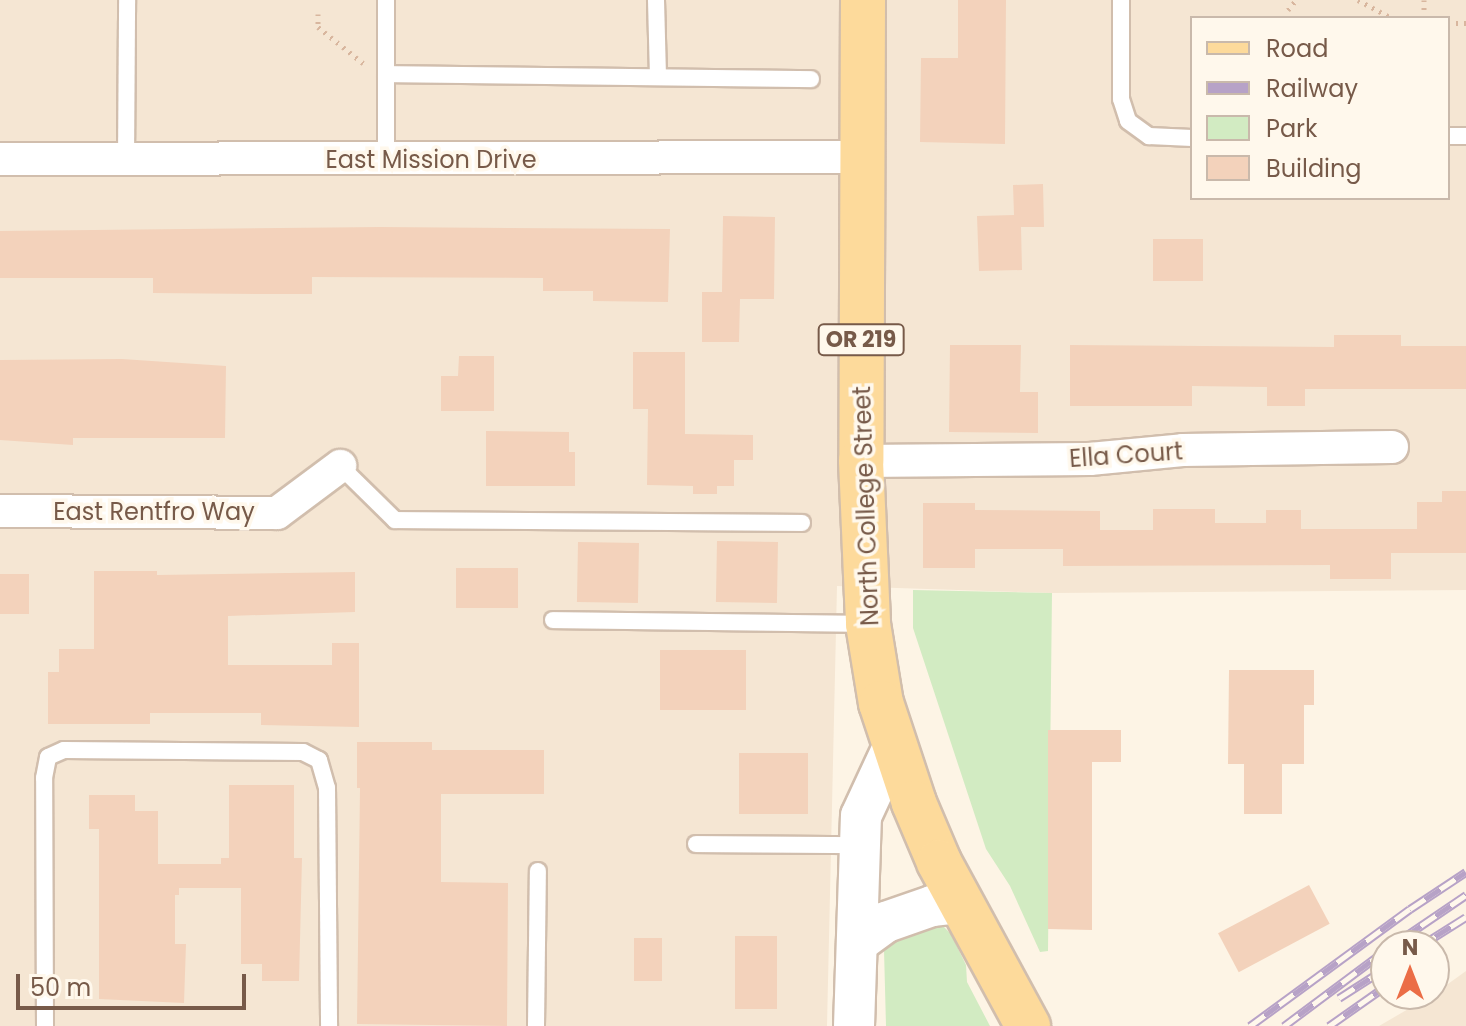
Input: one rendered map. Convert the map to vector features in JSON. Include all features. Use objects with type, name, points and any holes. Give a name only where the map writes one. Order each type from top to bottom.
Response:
[{"type":"main road","name":"North College Street","points":[[863,0],[861,461],[868,624],[881,703],[893,747],[934,850],[1028,1026]]},
{"type":"street","name":"East Mission Drive","points":[[0,159],[862,157]]},
{"type":"street","name":"Ella Court","points":[[861,461],[1090,459],[1183,450],[1392,447]]},
{"type":"street","name":"East Rentfro Way","points":[[0,511],[277,513],[340,466]]},
{"type":"street","points":[[854,1026],[861,816],[893,747]]},
{"type":"street","points":[[857,943],[886,922],[932,906],[961,903]]},
{"type":"lane","points":[[126,160],[127,0]]},
{"type":"lane","points":[[386,0],[386,160]]},
{"type":"lane","points":[[656,0],[658,76]]},
{"type":"lane","points":[[1121,0],[1121,99],[1128,121],[1149,136],[1190,138]]},
{"type":"lane","points":[[386,74],[811,79]]},
{"type":"lane","points":[[340,466],[395,520],[802,523]]},
{"type":"lane","points":[[553,620],[868,624]]},
{"type":"lane","points":[[45,1026],[44,778],[48,757],[64,750],[303,752],[319,760],[327,788],[329,1026]]},
{"type":"lane","points":[[696,844],[860,845]]},
{"type":"lane","points":[[536,1026],[538,871]]},
{"type":"path","points":[[1288,10],[1296,0]]},
{"type":"path","points":[[1358,0],[1388,16]]},
{"type":"path","points":[[318,14],[318,27],[363,61],[363,75]]},
{"type":"shaded area","points":[[0,0],[1466,0],[1466,590],[1052,593],[837,586],[827,1026],[0,1026]]},
{"type":"shaded area","points":[[1466,971],[1466,1026],[1379,1026],[1406,1010],[1450,1010],[1450,982]]},
{"type":"green space","points":[[913,590],[1052,593],[1048,951],[1040,952],[1010,886],[986,849],[913,628]]},
{"type":"green space","points":[[929,924],[942,925],[951,934],[966,965],[967,982],[990,1026],[886,1026],[884,950],[888,940]]},
{"type":"building","points":[[958,0],[1006,0],[1005,144],[920,142],[921,58],[958,58]]},
{"type":"building","points":[[1043,184],[1044,227],[1021,227],[1022,270],[979,271],[977,216],[1014,215],[1013,185]]},
{"type":"building","points":[[723,216],[775,217],[774,299],[740,299],[739,342],[702,342],[702,292],[722,292]]},
{"type":"building","points":[[380,227],[670,229],[668,302],[593,301],[593,291],[543,291],[543,278],[312,277],[312,294],[261,294],[153,293],[153,278],[0,278],[0,231]]},
{"type":"building","points":[[1153,239],[1203,239],[1203,281],[1153,281]]},
{"type":"building","points":[[1334,335],[1401,335],[1401,346],[1466,346],[1466,389],[1305,389],[1305,406],[1267,406],[1267,387],[1192,386],[1192,406],[1070,406],[1070,345],[1334,347]]},
{"type":"building","points":[[950,345],[1021,345],[1020,392],[1038,392],[1038,433],[949,432]]},
{"type":"building","points":[[633,352],[685,352],[685,434],[753,435],[753,460],[734,460],[734,486],[717,486],[717,494],[693,494],[693,486],[647,485],[648,409],[633,409]]},
{"type":"building","points":[[459,356],[494,356],[494,411],[441,411],[441,376],[458,376]]},
{"type":"building","points":[[122,359],[226,366],[225,438],[73,438],[73,445],[0,440],[0,360]]},
{"type":"building","points":[[486,431],[569,432],[569,452],[575,452],[575,486],[486,486]]},
{"type":"building","points":[[1442,491],[1466,491],[1466,553],[1391,553],[1391,579],[1330,579],[1330,565],[1063,566],[1063,549],[975,549],[975,568],[923,568],[923,503],[975,503],[975,510],[1100,511],[1100,530],[1153,530],[1153,509],[1215,509],[1215,523],[1266,523],[1266,510],[1301,510],[1301,529],[1417,529],[1417,502],[1442,502]]},
{"type":"building","points":[[717,541],[778,542],[777,603],[716,602]]},
{"type":"building","points":[[578,542],[639,543],[638,603],[577,602]]},
{"type":"building","points":[[456,568],[518,568],[518,608],[456,608]]},
{"type":"building","points":[[94,571],[157,571],[157,575],[355,572],[355,612],[228,616],[228,665],[332,665],[332,643],[359,643],[359,727],[261,725],[261,713],[150,713],[150,724],[48,724],[48,672],[59,672],[59,649],[94,649]]},
{"type":"building","points":[[0,574],[29,574],[29,614],[0,614]]},
{"type":"building","points":[[660,650],[746,650],[746,710],[660,710]]},
{"type":"building","points":[[1229,670],[1314,670],[1314,705],[1304,705],[1304,764],[1282,764],[1282,814],[1244,814],[1244,764],[1228,764]]},
{"type":"building","points":[[1048,730],[1121,730],[1121,762],[1092,762],[1092,930],[1048,929]]},
{"type":"building","points":[[357,742],[432,742],[432,750],[544,750],[544,794],[441,794],[441,882],[508,883],[507,1026],[357,1024],[360,788],[357,788]]},
{"type":"building","points":[[739,753],[808,753],[808,814],[739,814]]},
{"type":"building","points":[[229,785],[294,785],[294,858],[302,858],[299,981],[262,981],[262,964],[241,964],[241,888],[179,888],[179,895],[175,895],[175,944],[186,944],[184,1003],[99,999],[99,829],[89,829],[89,795],[135,795],[135,811],[158,811],[158,864],[221,864],[221,858],[229,858]]},
{"type":"building","points":[[1309,885],[1330,924],[1239,972],[1218,933]]},
{"type":"building","points":[[735,936],[777,936],[777,1009],[735,1009]]},
{"type":"building","points":[[634,938],[662,938],[662,981],[634,981]]},
{"type":"railway","points":[[1250,1026],[1466,872]]},
{"type":"railway","points":[[1415,930],[1466,895]]},
{"type":"railway","points":[[1445,930],[1466,917]]},
{"type":"railway","points":[[1284,1026],[1370,962]]},
{"type":"railway","points":[[1339,998],[1370,978]]},
{"type":"railway","points":[[1329,1026],[1370,997]]}]
